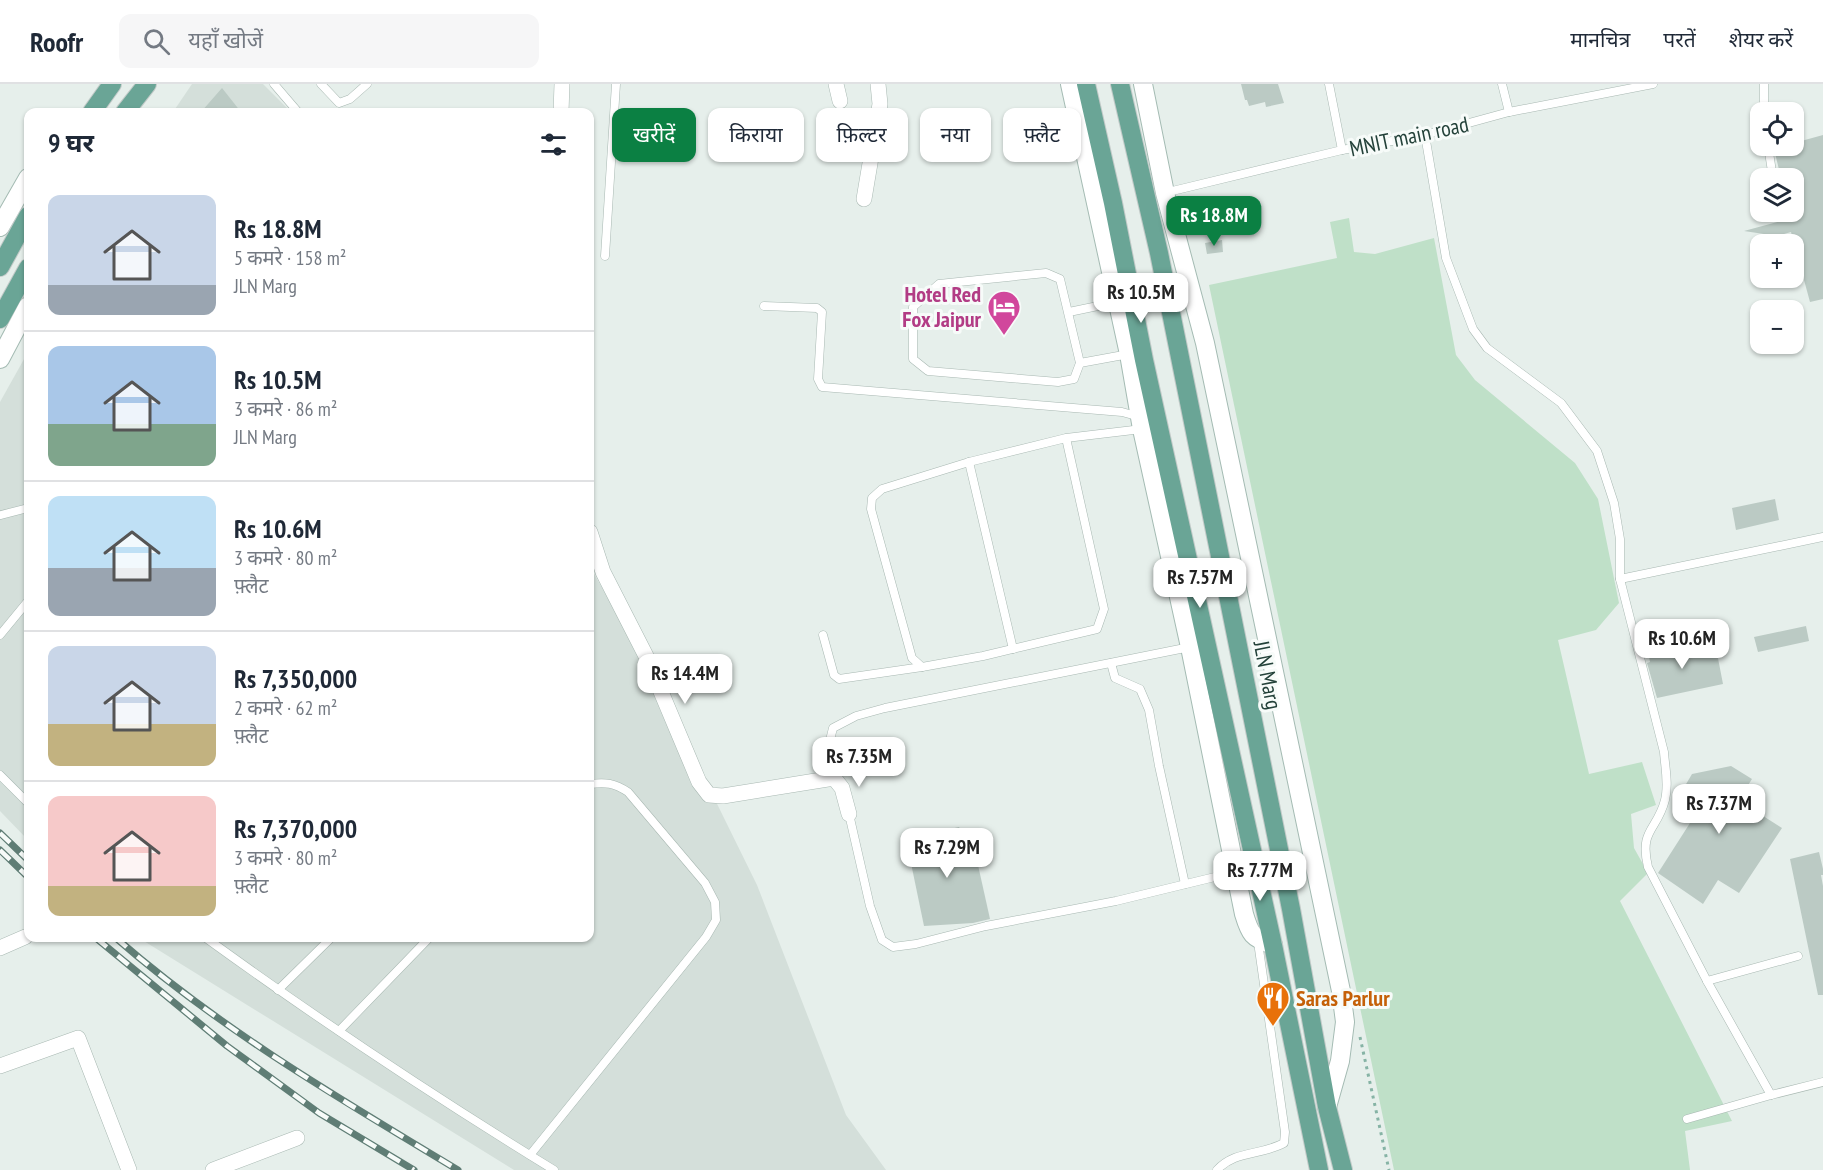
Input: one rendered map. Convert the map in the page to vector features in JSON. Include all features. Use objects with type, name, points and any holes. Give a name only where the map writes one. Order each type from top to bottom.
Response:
[{"type":"main road","points":[[95,108],[112,84]]},
{"type":"main road","points":[[128,108],[147,84]]},
{"type":"main road","points":[[1086,84],[1105,205],[1150,423],[1198,645],[1256,867],[1265,943],[1318,1168]]},
{"type":"main road","name":"JLN Marg","points":[[1120,84],[1163,277],[1291,909],[1327,1107],[1343,1170]]},
{"type":"main road","points":[[0,267],[24,223]]},
{"type":"main road","points":[[0,319],[24,275]]},
{"type":"street","points":[[561,108],[562,84]]},
{"type":"street","points":[[836,84],[840,100]]},
{"type":"street","points":[[864,200],[880,104],[879,84]]},
{"type":"street","points":[[1070,84],[1105,205],[1117,302],[1129,354],[1150,423]]},
{"type":"street","points":[[1143,84],[1166,193],[1205,343],[1341,991],[1345,1022],[1340,1062],[1327,1107]]},
{"type":"street","points":[[0,227],[24,185]]},
{"type":"street","points":[[0,359],[24,314]]},
{"type":"street","points":[[594,544],[603,572],[646,656],[699,782],[709,795],[723,796],[834,778],[842,788],[849,814]]},
{"type":"street","points":[[1198,645],[1235,872],[1248,928],[1265,943]]},
{"type":"street","points":[[0,948],[24,937]]},
{"type":"street","points":[[0,1066],[78,1038],[129,1170]]},
{"type":"street","points":[[213,1170],[297,1138]]},
{"type":"lane","points":[[274,84],[295,108]]},
{"type":"lane","points":[[321,84],[339,103],[350,99],[367,84]]},
{"type":"lane","points":[[605,256],[616,84]]},
{"type":"lane","points":[[1329,84],[1342,150]]},
{"type":"lane","points":[[1502,84],[1509,112]]},
{"type":"lane","name":"MNIT main road","points":[[1145,198],[1342,150],[1425,135],[1509,112],[1653,84]]},
{"type":"lane","points":[[1764,84],[1764,102]]},
{"type":"lane","points":[[1425,135],[1446,258],[1473,329],[1487,348],[1561,403],[1597,452],[1614,503],[1620,539],[1620,579],[1664,752],[1667,781],[1665,799],[1658,818],[1646,837],[1645,852],[1648,867],[1707,981],[1771,1095]]},
{"type":"lane","points":[[1046,273],[1060,279],[1069,312],[1080,363],[1074,380],[1059,382],[928,371],[913,358],[913,307],[939,284],[1046,273]]},
{"type":"lane","points":[[1069,312],[1117,302]]},
{"type":"lane","points":[[764,306],[817,308],[822,312],[818,379],[822,387],[1122,412],[1150,423]]},
{"type":"lane","points":[[1080,363],[1129,354]]},
{"type":"lane","points":[[922,667],[912,658],[871,509],[872,498],[882,489],[969,462],[1066,438],[1150,423]]},
{"type":"lane","points":[[823,635],[834,675],[839,680],[1013,649],[1097,628],[1104,609],[1066,438]]},
{"type":"lane","points":[[969,462],[1013,649]]},
{"type":"lane","points":[[1,515],[24,509]]},
{"type":"lane","points":[[1620,579],[1823,537]]},
{"type":"lane","points":[[0,635],[24,606]]},
{"type":"lane","points":[[834,778],[830,740],[833,728],[845,721],[885,708],[1198,645]]},
{"type":"lane","points":[[1111,663],[1115,678],[1140,689],[1149,710],[1185,884]]},
{"type":"lane","points":[[0,775],[24,798]]},
{"type":"lane","points":[[530,1155],[706,937],[716,920],[715,902],[705,883],[628,792],[615,784],[594,783]]},
{"type":"lane","points":[[849,814],[870,906],[882,940],[892,947],[916,944],[986,926],[1116,901],[1256,867]]},
{"type":"lane","points":[[212,942],[278,990],[466,1116],[554,1170]]},
{"type":"lane","points":[[278,990],[327,942]]},
{"type":"lane","points":[[339,1031],[425,942]]},
{"type":"lane","points":[[1217,1170],[1226,1161],[1240,1155],[1271,1150],[1284,1143],[1265,943]]},
{"type":"lane","points":[[1707,981],[1798,956]]},
{"type":"lane","points":[[1687,1119],[1823,1082]]},
{"type":"shaded area","points":[[192,84],[263,84],[287,108],[176,108]]},
{"type":"shaded area","points":[[24,359],[24,836],[0,811],[0,402]]},
{"type":"shaded area","points":[[594,574],[659,686],[757,885],[846,1115],[886,1170],[514,1170],[145,942],[594,942]]},
{"type":"green space","points":[[1349,218],[1354,252],[1375,254],[1434,238],[1456,355],[1475,380],[1575,463],[1598,499],[1619,603],[1596,630],[1558,640],[1589,774],[1642,762],[1656,805],[1631,814],[1634,848],[1648,873],[1620,901],[1732,1121],[1685,1131],[1690,1170],[1394,1170],[1209,285],[1337,258],[1330,222]]},
{"type":"building","points":[[1241,84],[1278,84],[1284,103],[1266,107],[1265,102],[1249,106]]},
{"type":"building","points":[[222,88],[238,108],[204,108]]},
{"type":"building","points":[[1823,135],[1823,299],[1810,302],[1804,280],[1804,234],[1792,234],[1791,232],[1764,234],[1744,231],[1777,222],[1804,222],[1804,168],[1779,168],[1776,156],[1804,156],[1804,140]]},
{"type":"building","points":[[1222,240],[1223,252],[1207,254],[1205,243]]},
{"type":"building","points":[[1775,499],[1779,520],[1736,530],[1732,508]]},
{"type":"building","points":[[1806,626],[1809,641],[1758,652],[1754,637]]},
{"type":"building","points":[[1670,641],[1674,657],[1716,648],[1723,684],[1657,698],[1647,663],[1650,662],[1647,646]]},
{"type":"building","points":[[1731,766],[1752,779],[1745,790],[1749,807],[1782,828],[1739,893],[1718,880],[1703,904],[1658,873],[1690,823],[1689,815],[1704,811],[1679,796],[1692,774]]},
{"type":"building","points":[[959,827],[976,856],[990,919],[973,923],[924,926],[906,839]]},
{"type":"building","points":[[1819,852],[1823,869],[1823,875],[1821,875],[1823,886],[1823,995],[1818,995],[1790,859]]},
{"type":"railway","points":[[0,833],[24,856]]},
{"type":"railway","points":[[0,850],[24,873]]},
{"type":"railway","points":[[101,942],[227,1046],[319,1113],[414,1170]]},
{"type":"railway","points":[[121,942],[197,1003],[239,1033],[325,1089],[458,1170]]},
{"type":"place","name":"Hotel Red Fox Jaipur","points":[[1004,336]]},
{"type":"place","name":"Saras Parlur","points":[[1273,1027]]}]
